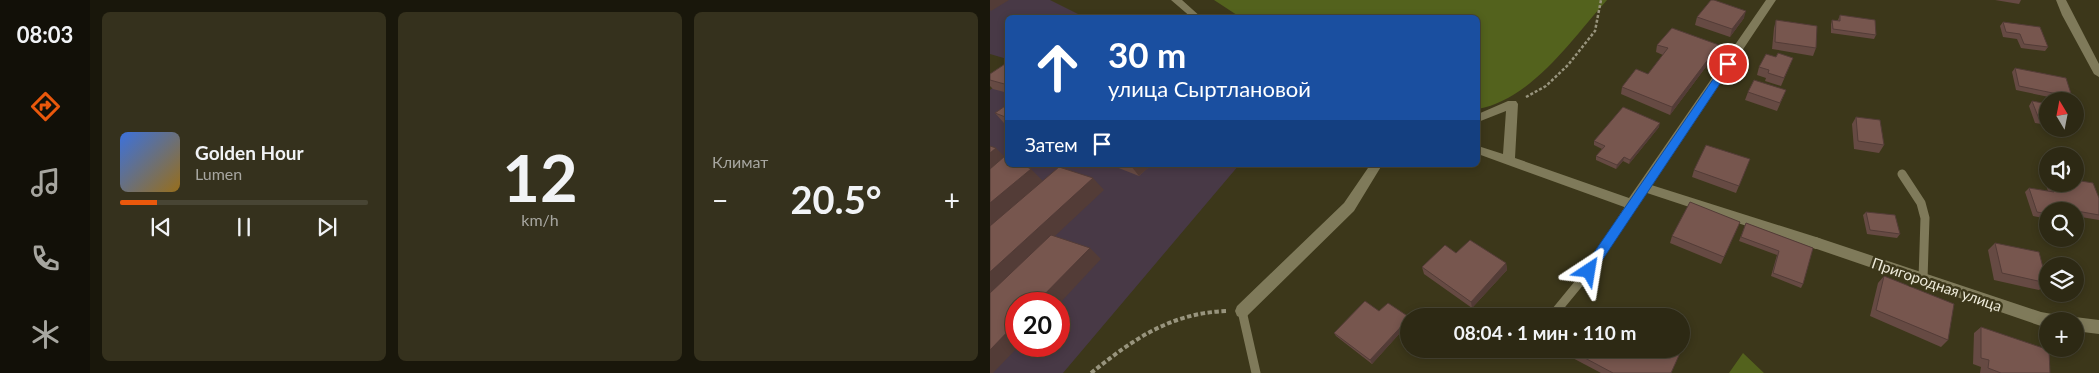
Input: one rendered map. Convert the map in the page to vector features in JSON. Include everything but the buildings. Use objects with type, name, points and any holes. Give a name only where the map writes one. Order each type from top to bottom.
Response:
[{"type":"street","points":[[1176,0],[1194,15]]},
{"type":"street","points":[[1480,151],[1632,204],[1771,0]]},
{"type":"street","points":[[2061,0],[2067,15],[2099,74]]},
{"type":"street","points":[[1480,117],[1512,104],[1509,161]]},
{"type":"street","points":[[1242,311],[1348,208],[1375,167]]},
{"type":"street","name":"Пригородная улица","points":[[1644,188],[1816,243],[2039,318]]},
{"type":"street","points":[[2084,325],[2099,327]]},
{"type":"lane","points":[[1902,174],[1921,203],[1925,218],[1923,279]]},
{"type":"lane","points":[[1559,308],[1589,271],[1632,204]]},
{"type":"lane","points":[[1242,311],[1256,373]]},
{"type":"path","points":[[1512,104],[1546,86],[1568,65],[1595,31],[1601,0]]},
{"type":"path","points":[[1091,373],[1135,338],[1178,318],[1214,310],[1242,311]]},
{"type":"shaded area","points":[[990,0],[1050,0],[1080,15],[1005,15],[1005,58],[990,54]]},
{"type":"shaded area","points":[[1005,78],[1005,167],[1237,167],[1063,373],[990,373],[990,90]]},
{"type":"green space","points":[[1214,0],[1607,0],[1565,49],[1533,80],[1516,93],[1498,103],[1480,108],[1480,15],[1237,15]]},
{"type":"green space","points":[[1743,353],[1764,373],[1729,373]]},
{"type":"route","points":[[1589,271],[1632,204],[1728,64]]}]
